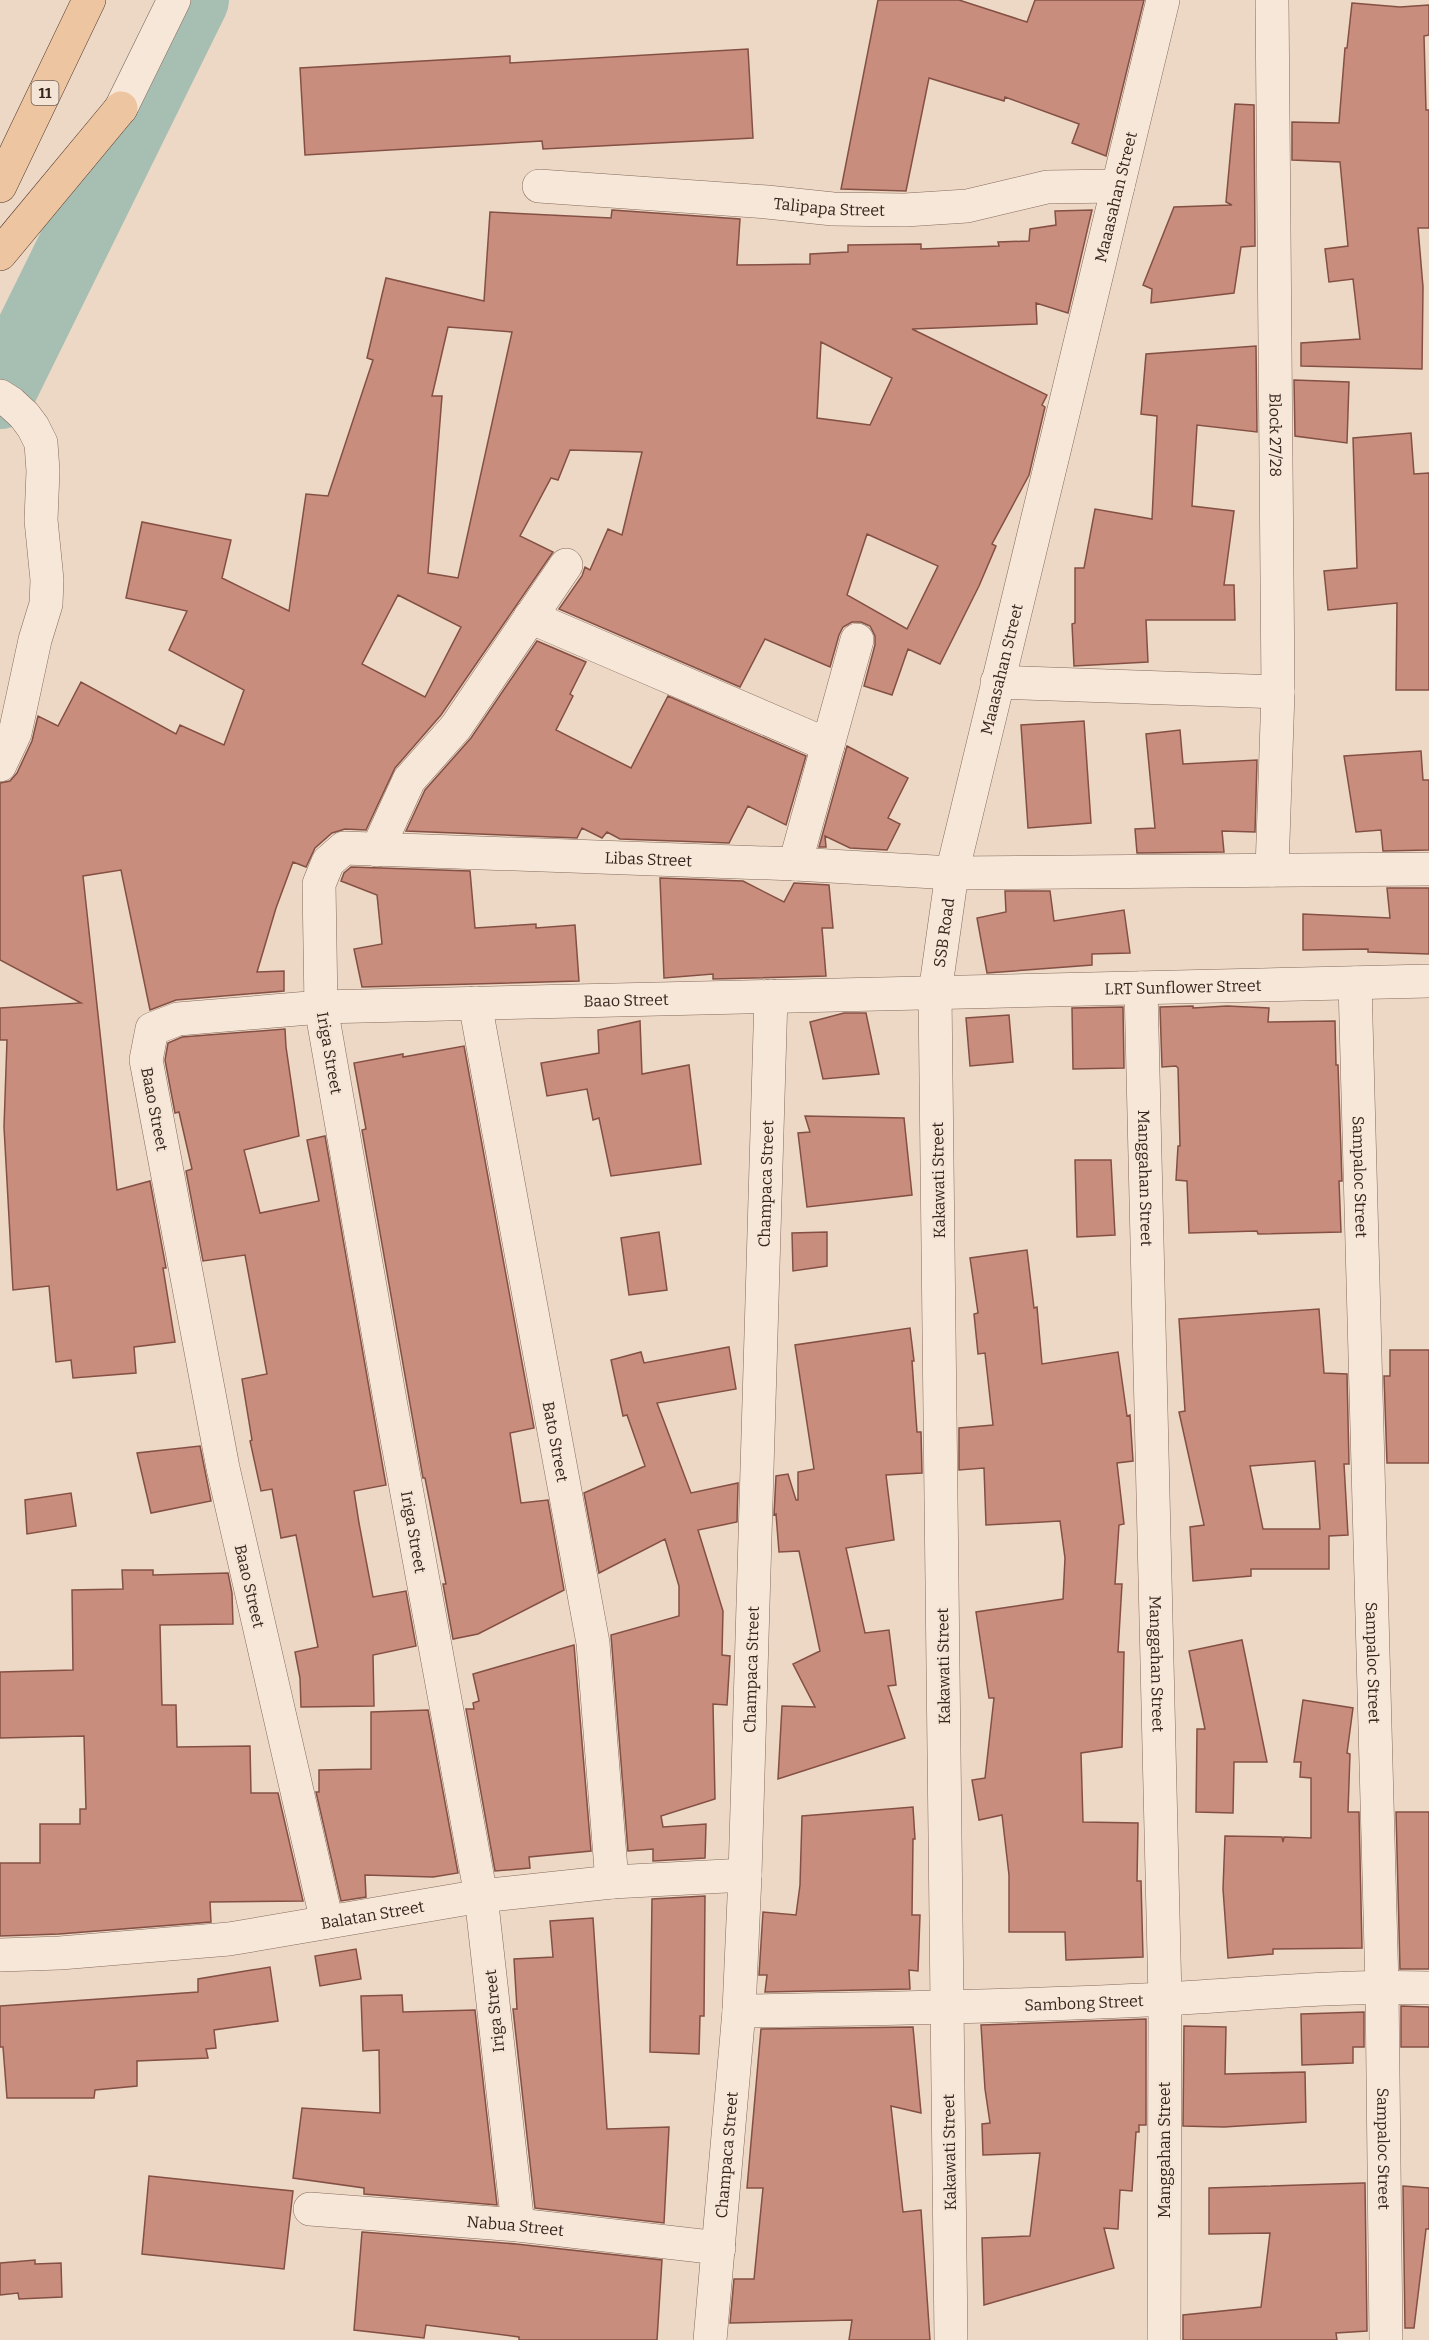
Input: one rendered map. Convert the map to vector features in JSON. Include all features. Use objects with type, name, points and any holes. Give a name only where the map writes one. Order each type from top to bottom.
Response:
[{"type":"main road","name":"11","points":[[0,186],[89,0]]},
{"type":"main road","points":[[0,254],[121,108]]},
{"type":"street","points":[[121,108],[174,0]]},
{"type":"street","name":"Maaasahan Street","points":[[952,873],[1163,0]]},
{"type":"street","name":"Block 27/28","points":[[1272,0],[1278,692],[1272,870]]},
{"type":"street","name":"Talipapa Street","points":[[539,186],[755,201],[833,209],[905,210],[967,206],[1047,187],[1118,186]]},
{"type":"street","points":[[0,765],[15,733],[35,640],[46,604],[48,580],[41,520],[43,471],[41,443],[24,415],[2,398]]},
{"type":"street","points":[[377,850],[409,780],[456,727],[566,566]]},
{"type":"street","points":[[530,617],[828,745]]},
{"type":"street","points":[[795,864],[857,640]]},
{"type":"street","points":[[997,682],[1278,692]]},
{"type":"street","name":"Libas Street","points":[[344,848],[795,864],[952,873]]},
{"type":"street","name":"Iriga Street","points":[[344,848],[328,862],[319,884],[321,1007],[481,1896],[518,2225]]},
{"type":"street","points":[[952,873],[1429,869]]},
{"type":"street","name":"SSB Road","points":[[935,993],[952,873]]},
{"type":"street","name":"LRT Sunflower Street","points":[[935,993],[1429,981]]},
{"type":"street","name":"Sampaloc Street","points":[[1355,983],[1382,1987],[1386,2340]]},
{"type":"street","name":"Manggahan Street","points":[[1141,988],[1165,1999],[1164,2340]]},
{"type":"street","name":"Baao Street","points":[[327,1922],[223,1468],[146,1060],[152,1029],[178,1019],[321,1007],[935,993]]},
{"type":"street","name":"Kakawati Street","points":[[935,993],[951,2340]]},
{"type":"street","name":"Champaca Street","points":[[710,2340],[739,2012],[771,996]]},
{"type":"street","name":"Bato Street","points":[[475,1003],[593,1643],[612,1882]]},
{"type":"street","name":"Balatan Street","points":[[0,1956],[228,1939],[481,1896],[612,1882],[745,1875]]},
{"type":"street","name":"Sambong Street","points":[[739,2012],[947,2008],[1382,1987],[1429,1988]]},
{"type":"street","name":"Nabua Street","points":[[310,2209],[518,2225],[719,2248]]},
{"type":"building","points":[[878,0],[959,0],[1027,22],[1035,0],[1144,0],[1106,156],[1072,143],[1079,124],[1005,97],[1004,101],[929,78],[906,191],[841,189]]},
{"type":"building","points":[[1352,3],[1400,7],[1429,5],[1429,35],[1424,36],[1426,110],[1429,110],[1429,228],[1418,228],[1423,287],[1422,369],[1301,366],[1301,343],[1360,339],[1353,279],[1329,282],[1325,249],[1348,246],[1340,162],[1292,160],[1292,122],[1339,123],[1345,48],[1347,48]]},
{"type":"building","points":[[748,49],[753,138],[543,149],[542,141],[305,155],[300,68],[510,56],[510,63]]},
{"type":"building","points":[[1235,104],[1254,105],[1255,246],[1241,247],[1234,293],[1151,303],[1152,289],[1143,285],[1174,207],[1232,205],[1226,202]]},
{"type":"building","points":[[612,210],[740,219],[737,265],[810,264],[810,254],[848,252],[848,245],[921,244],[921,249],[999,246],[998,242],[1029,241],[1030,229],[1056,225],[1055,211],[1092,210],[1068,313],[1036,303],[1037,324],[912,329],[1047,395],[1042,405],[1045,407],[1029,475],[992,544],[996,546],[979,586],[940,664],[908,649],[892,695],[864,686],[875,645],[875,636],[870,626],[861,622],[852,622],[843,627],[830,667],[765,639],[740,687],[559,609],[582,576],[585,567],[590,570],[608,529],[622,535],[642,452],[570,450],[558,480],[551,478],[520,536],[553,552],[441,715],[395,768],[366,830],[345,829],[332,833],[315,848],[306,867],[293,862],[276,908],[257,972],[284,971],[284,991],[176,1000],[150,1010],[121,870],[83,876],[117,1190],[150,1181],[166,1268],[163,1268],[175,1342],[134,1347],[136,1373],[73,1378],[71,1360],[56,1362],[49,1286],[13,1290],[4,1127],[7,1040],[0,1040],[0,1008],[81,1003],[0,960],[0,783],[10,781],[17,773],[32,741],[38,716],[58,726],[81,682],[176,734],[180,725],[224,745],[244,690],[169,650],[187,611],[126,598],[142,522],[231,540],[222,578],[289,611],[306,494],[328,496],[373,360],[367,358],[386,278],[484,301],[490,212],[611,218]],"holes":[[[448,327],[512,332],[458,578],[428,573],[442,396],[432,396]],[[821,342],[892,378],[870,425],[817,418]],[[867,534],[938,566],[907,629],[847,595]],[[398,595],[461,627],[425,697],[362,664]]]},
{"type":"building","points":[[1256,346],[1257,432],[1197,425],[1192,506],[1234,511],[1224,585],[1234,585],[1235,620],[1146,620],[1148,662],[1074,666],[1072,624],[1075,623],[1075,568],[1084,568],[1095,509],[1152,519],[1157,416],[1141,414],[1146,354]]},
{"type":"building","points":[[1294,380],[1349,382],[1347,443],[1295,436]]},
{"type":"building","points":[[1411,433],[1414,474],[1429,473],[1429,690],[1396,690],[1397,603],[1328,610],[1324,571],[1357,568],[1353,438]]},
{"type":"building","points":[[537,641],[586,662],[570,694],[573,696],[556,730],[631,768],[668,696],[806,756],[786,825],[748,806],[729,843],[620,839],[607,832],[602,838],[582,828],[577,838],[406,831],[425,790],[471,738]]},
{"type":"building","points":[[1084,721],[1091,823],[1028,828],[1021,725]]},
{"type":"building","points":[[1180,730],[1183,764],[1257,760],[1255,832],[1222,831],[1224,852],[1137,853],[1135,829],[1155,828],[1146,734]]},
{"type":"building","points":[[847,746],[908,778],[888,818],[900,824],[887,850],[850,848],[825,836],[826,847],[819,847]]},
{"type":"building","points":[[1421,751],[1423,780],[1429,780],[1429,850],[1383,851],[1381,830],[1356,832],[1344,756]]},
{"type":"building","points":[[351,867],[470,871],[475,928],[536,924],[536,928],[575,925],[579,981],[362,987],[354,949],[382,944],[377,895],[341,881],[344,873]]},
{"type":"building","points":[[660,878],[743,881],[784,902],[794,883],[829,885],[833,928],[822,928],[826,976],[713,979],[713,974],[664,978]]},
{"type":"building","points":[[1387,888],[1429,888],[1429,954],[1368,952],[1368,949],[1303,950],[1303,914],[1390,918]]},
{"type":"building","points":[[1005,891],[1050,891],[1054,921],[1124,910],[1130,953],[1092,954],[1092,965],[987,973],[977,918],[1006,912]]},
{"type":"building","points":[[1193,1006],[1193,1008],[1227,1006],[1269,1008],[1268,1022],[1335,1021],[1342,1181],[1339,1181],[1341,1232],[1189,1233],[1187,1181],[1176,1180],[1178,1146],[1180,1146],[1178,1068],[1176,1066],[1162,1067],[1160,1007]]},
{"type":"building","points":[[1123,1007],[1124,1068],[1073,1069],[1072,1008]]},
{"type":"building","points":[[844,1013],[866,1013],[879,1074],[823,1079],[810,1022]]},
{"type":"building","points":[[1009,1015],[1013,1062],[970,1066],[966,1018]]},
{"type":"building","points":[[640,1021],[642,1074],[689,1065],[701,1164],[611,1176],[599,1118],[593,1120],[587,1089],[547,1096],[541,1063],[599,1053],[598,1030]]},
{"type":"building","points":[[285,1029],[299,1136],[244,1150],[260,1213],[319,1201],[307,1140],[325,1136],[386,1485],[354,1491],[359,1523],[373,1597],[406,1591],[416,1646],[373,1655],[374,1706],[301,1707],[300,1678],[295,1652],[318,1647],[296,1535],[281,1538],[272,1489],[261,1491],[250,1441],[252,1440],[242,1379],[267,1374],[245,1255],[203,1261],[186,1171],[192,1169],[179,1112],[175,1113],[165,1060],[168,1043],[182,1037]]},
{"type":"building","points":[[464,1046],[534,1428],[510,1433],[521,1503],[548,1500],[564,1590],[478,1634],[453,1639],[443,1584],[446,1584],[425,1478],[423,1478],[362,1130],[366,1129],[354,1063]]},
{"type":"building","points":[[805,1116],[904,1118],[912,1195],[807,1207],[798,1133],[810,1132]]},
{"type":"building","points":[[1075,1160],[1111,1160],[1115,1235],[1077,1237]]},
{"type":"building","points":[[659,1232],[667,1290],[629,1295],[621,1238]]},
{"type":"building","points":[[827,1232],[827,1266],[793,1271],[792,1233]]},
{"type":"building","points":[[1027,1250],[1034,1308],[1037,1307],[1042,1364],[1118,1352],[1127,1416],[1130,1415],[1133,1461],[1117,1463],[1124,1524],[1119,1525],[1115,1584],[1122,1584],[1118,1652],[1124,1652],[1122,1747],[1081,1753],[1083,1822],[1138,1823],[1137,1881],[1141,1881],[1143,1957],[1066,1960],[1065,1932],[1009,1932],[1009,1875],[1002,1815],[979,1820],[972,1780],[985,1778],[994,1698],[989,1698],[976,1612],[1063,1599],[1065,1558],[1060,1521],[986,1525],[984,1468],[959,1470],[959,1428],[993,1425],[985,1353],[978,1354],[974,1314],[978,1313],[970,1258]]},
{"type":"building","points":[[1319,1309],[1324,1373],[1347,1374],[1349,1464],[1344,1464],[1348,1535],[1329,1536],[1329,1569],[1251,1569],[1251,1576],[1193,1581],[1190,1527],[1204,1525],[1179,1412],[1185,1411],[1179,1319]],"holes":[[[1315,1461],[1320,1529],[1263,1529],[1250,1466]]]},
{"type":"building","points":[[910,1328],[917,1432],[921,1432],[922,1473],[886,1475],[894,1540],[846,1548],[865,1633],[889,1630],[896,1685],[888,1686],[905,1738],[778,1779],[782,1706],[815,1707],[793,1664],[820,1651],[799,1551],[779,1552],[776,1514],[774,1515],[776,1476],[788,1474],[796,1500],[798,1500],[798,1472],[814,1469],[795,1345]]},
{"type":"building","points":[[729,1347],[736,1389],[657,1403],[691,1493],[738,1483],[737,1522],[698,1530],[723,1611],[722,1655],[730,1656],[727,1705],[713,1704],[715,1799],[661,1816],[663,1827],[706,1824],[705,1858],[653,1861],[653,1849],[628,1851],[611,1635],[679,1616],[679,1586],[665,1539],[599,1573],[584,1493],[645,1466],[627,1415],[623,1416],[611,1360],[641,1352],[644,1363]]},
{"type":"building","points":[[1390,1350],[1429,1350],[1429,1463],[1387,1463],[1384,1376],[1390,1376]]},
{"type":"building","points":[[200,1446],[211,1501],[151,1513],[137,1453]]},
{"type":"building","points":[[71,1493],[76,1526],[27,1534],[25,1500]]},
{"type":"building","points":[[122,1570],[153,1570],[153,1575],[228,1573],[232,1593],[233,1624],[160,1625],[162,1705],[176,1705],[177,1747],[250,1746],[251,1793],[278,1793],[303,1901],[210,1902],[211,1922],[59,1934],[0,1936],[0,1863],[40,1863],[40,1824],[80,1824],[80,1809],[86,1809],[84,1736],[0,1738],[0,1672],[73,1670],[72,1590],[123,1589]]},
{"type":"building","points":[[1242,1640],[1267,1762],[1234,1762],[1233,1813],[1196,1812],[1197,1729],[1205,1729],[1189,1651]]},
{"type":"building","points":[[574,1645],[591,1851],[529,1857],[530,1868],[495,1871],[466,1709],[474,1709],[473,1703],[479,1701],[473,1674]]},
{"type":"building","points":[[1303,1700],[1353,1708],[1347,1753],[1350,1754],[1348,1812],[1359,1812],[1362,1948],[1273,1949],[1273,1954],[1228,1958],[1223,1889],[1225,1836],[1282,1837],[1283,1842],[1284,1837],[1311,1838],[1311,1778],[1300,1777],[1301,1762],[1294,1762]]},
{"type":"building","points":[[428,1710],[458,1873],[433,1877],[365,1875],[366,1897],[341,1901],[316,1792],[319,1792],[319,1770],[371,1769],[371,1712]]},
{"type":"building","points":[[913,1807],[915,1839],[913,1839],[912,1915],[920,1915],[918,1971],[909,1970],[910,1989],[765,1992],[767,1975],[759,1975],[763,1912],[796,1915],[800,1885],[802,1816]]},
{"type":"building","points":[[1396,1812],[1429,1812],[1429,1969],[1400,1969]]},
{"type":"building","points":[[705,1896],[704,2016],[700,2016],[699,2054],[650,2052],[652,1899]]},
{"type":"building","points":[[593,1918],[607,2129],[669,2127],[664,2223],[535,2208],[513,2009],[517,2009],[514,1959],[553,1957],[550,1921]]},
{"type":"building","points":[[356,1949],[361,1979],[320,1986],[315,1956]]},
{"type":"building","points":[[270,1967],[278,2021],[214,2030],[216,2048],[206,2049],[208,2058],[137,2061],[137,2086],[95,2090],[94,2098],[7,2098],[3,2047],[0,2047],[0,2006],[198,1992],[198,1979]]},
{"type":"building","points":[[402,1995],[403,2012],[475,2010],[497,2205],[364,2194],[364,2188],[293,2178],[302,2108],[380,2113],[379,2050],[363,2051],[361,1996]]},
{"type":"building","points":[[1401,2006],[1429,2007],[1429,2047],[1401,2047]]},
{"type":"building","points":[[1364,2012],[1364,2047],[1353,2047],[1353,2063],[1302,2065],[1301,2014]]},
{"type":"building","points":[[1146,2019],[1146,2125],[1139,2125],[1139,2132],[1136,2132],[1132,2191],[1120,2190],[1118,2229],[1104,2228],[1114,2268],[984,2305],[982,2238],[1030,2236],[1040,2153],[983,2155],[982,2124],[990,2123],[985,2089],[981,2025]]},
{"type":"building","points":[[1184,2026],[1226,2027],[1225,2074],[1305,2072],[1306,2122],[1224,2127],[1183,2126]]},
{"type":"building","points":[[913,2027],[921,2113],[891,2106],[903,2212],[921,2210],[930,2340],[849,2340],[852,2320],[730,2323],[734,2279],[754,2279],[763,2188],[747,2188],[761,2029]]},
{"type":"building","points":[[149,2176],[293,2191],[284,2269],[142,2254]]},
{"type":"building","points":[[1365,2183],[1367,2331],[1336,2333],[1337,2340],[1183,2340],[1183,2315],[1261,2307],[1270,2233],[1209,2234],[1209,2188]]},
{"type":"building","points":[[1403,2186],[1429,2188],[1429,2229],[1426,2229],[1414,2328],[1405,2328]]},
{"type":"building","points":[[362,2232],[516,2244],[662,2260],[657,2340],[519,2340],[519,2337],[426,2325],[424,2338],[354,2330]]},
{"type":"building","points":[[35,2260],[35,2264],[61,2263],[62,2297],[19,2299],[18,2293],[0,2295],[0,2263]]},
{"type":"waterway","points":[[0,394],[194,0]]}]
